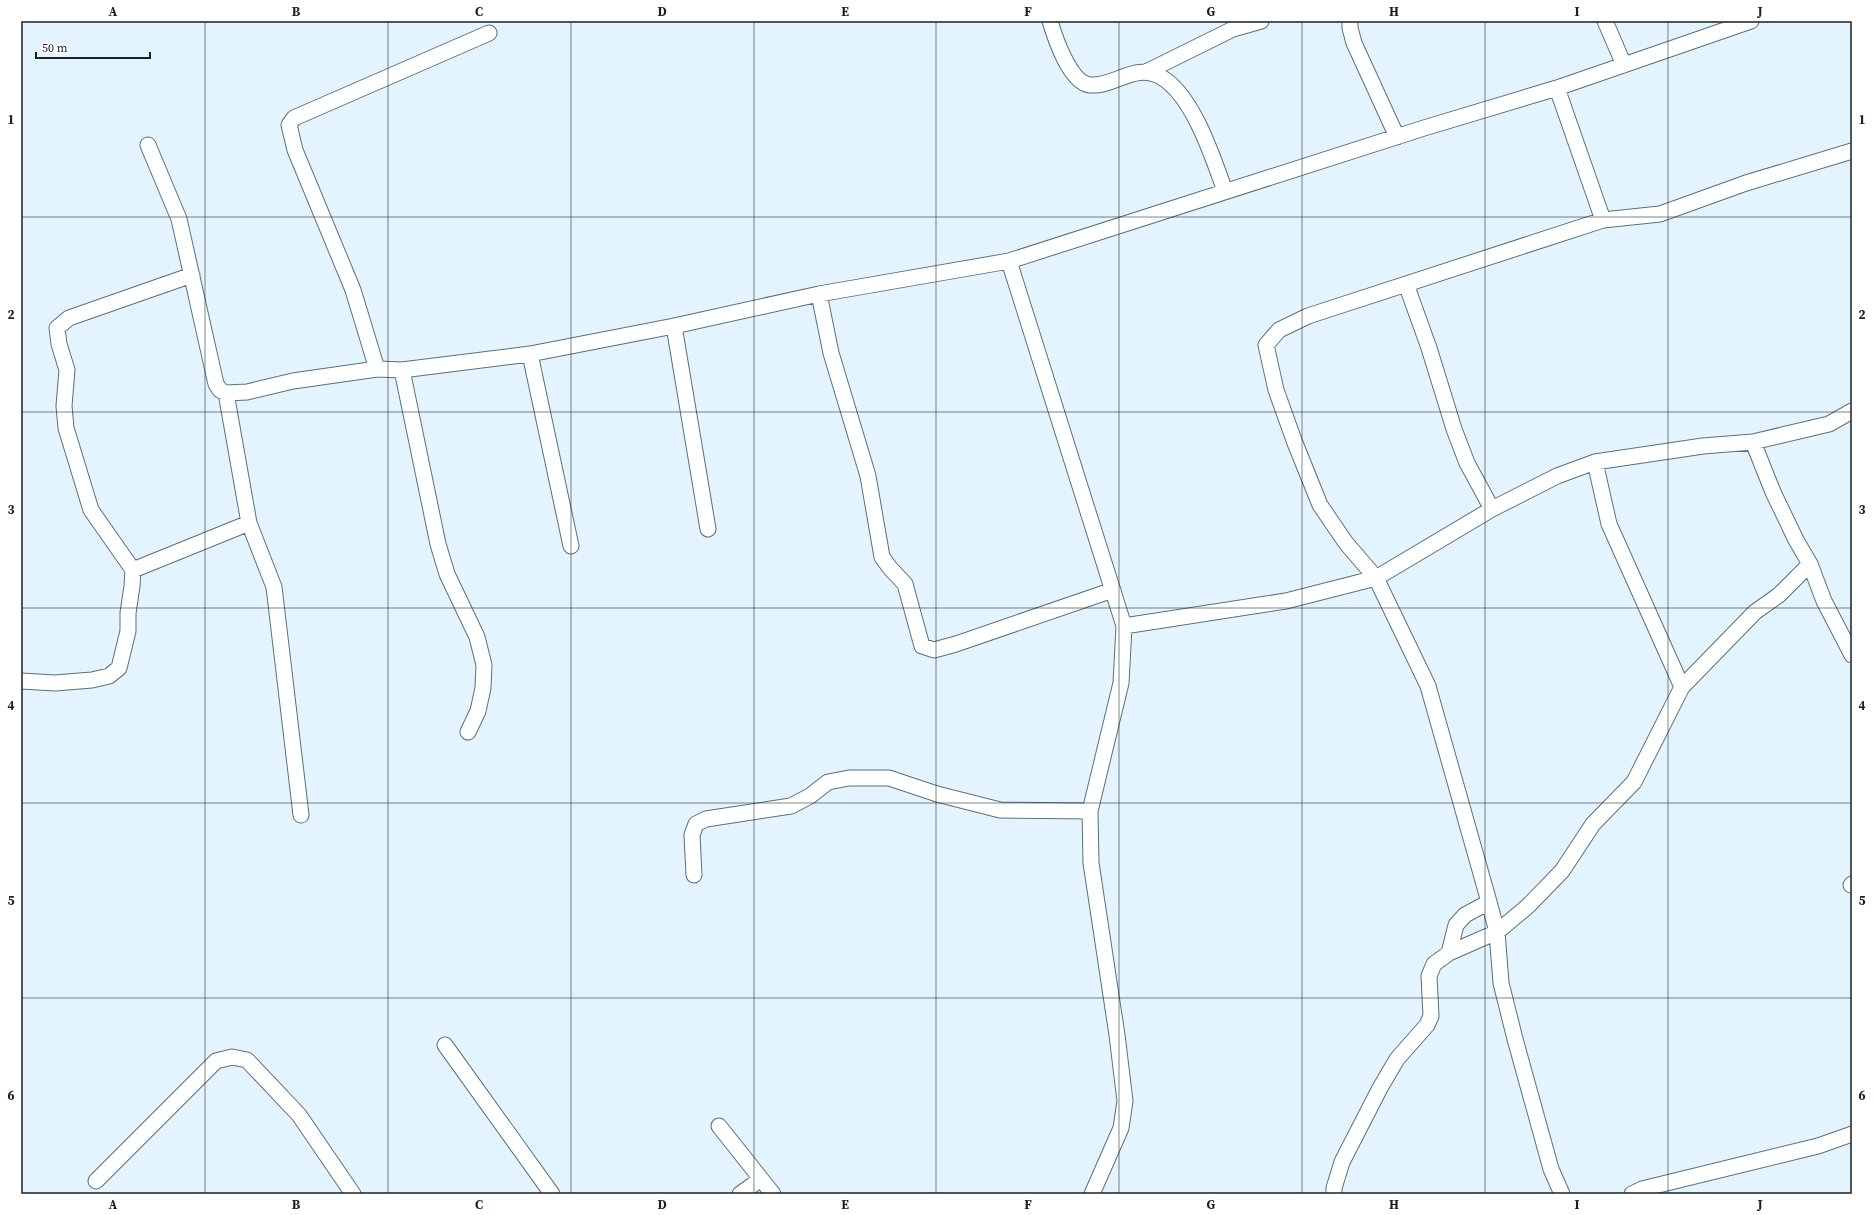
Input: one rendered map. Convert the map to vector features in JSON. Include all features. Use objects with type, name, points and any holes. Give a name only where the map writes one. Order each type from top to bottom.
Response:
[{"type":"street","points":[[1050,21],[1055,39],[1079,80],[1090,85],[1132,74],[1146,72],[1233,29],[1261,21]]},
{"type":"street","points":[[1350,21],[1350,28],[1354,43],[1397,137]]},
{"type":"street","points":[[1605,21],[1624,65]]},
{"type":"street","points":[[148,145],[179,219],[216,384],[220,390],[226,393],[247,392],[293,380],[377,369],[402,370],[530,354],[674,326],[819,294],[1009,261],[1225,191],[1557,88],[1751,21]]},
{"type":"street","points":[[377,369],[353,290],[295,150],[289,125],[294,118],[489,33]]},
{"type":"street","points":[[1146,72],[1160,77],[1173,87],[1188,104],[1210,151],[1225,191]]},
{"type":"street","points":[[1557,88],[1603,220]]},
{"type":"street","points":[[1562,1194],[1551,1170],[1515,1039],[1501,982],[1496,932],[1489,902],[1428,686],[1376,578],[1346,543],[1320,505],[1276,390],[1266,344],[1280,330],[1308,316],[1603,220],[1660,214],[1746,183],[1852,151]]},
{"type":"street","points":[[1009,261],[1124,626],[1121,683],[1090,811],[1091,863],[1117,1035],[1125,1101],[1121,1128],[1092,1194]]},
{"type":"street","points":[[21,681],[55,683],[92,680],[109,676],[119,668],[128,631],[128,613],[133,570],[91,510],[66,428],[64,406],[67,370],[56,335],[57,328],[69,318],[192,275]]},
{"type":"street","points":[[1406,284],[1429,348],[1454,429],[1467,463],[1492,509]]},
{"type":"street","points":[[819,294],[831,352],[868,476],[882,557],[905,584],[922,646],[934,650],[956,644],[1113,590]]},
{"type":"street","points":[[674,326],[708,529]]},
{"type":"street","points":[[530,354],[571,546]]},
{"type":"street","points":[[402,370],[438,544],[447,574],[477,638],[484,665],[483,688],[478,711],[468,732]]},
{"type":"street","points":[[226,393],[250,523],[274,587],[301,815]]},
{"type":"street","points":[[1124,626],[1286,601],[1376,578],[1492,509],[1557,476],[1595,462],[1703,446],[1753,442],[1829,424],[1852,411]]},
{"type":"street","points":[[1753,442],[1796,540],[1810,564],[1824,601],[1852,654]]},
{"type":"street","points":[[1595,462],[1609,524],[1682,687]]},
{"type":"street","points":[[133,570],[250,523]]},
{"type":"street","points":[[1334,1194],[1334,1188],[1342,1162],[1380,1088],[1397,1059],[1427,1026],[1431,1016],[1429,976],[1434,964],[1449,953],[1496,932],[1528,906],[1562,871],[1593,824],[1634,782],[1682,687],[1755,612],[1779,595],[1810,564]]},
{"type":"street","points":[[694,875],[692,835],[696,824],[706,819],[790,806],[810,796],[828,782],[849,778],[889,778],[937,794],[1000,810],[1090,811]]},
{"type":"street","points":[[1449,953],[1456,926],[1464,915],[1489,902]]},
{"type":"street","points":[[445,1045],[552,1194]]},
{"type":"street","points":[[96,1182],[216,1061],[232,1057],[247,1060],[299,1115],[353,1194]]},
{"type":"street","points":[[719,1126],[772,1194]]},
{"type":"street","points":[[1632,1194],[1642,1189],[1818,1146],[1852,1134]]},
{"type":"street","points":[[740,1194],[761,1180]]}]
